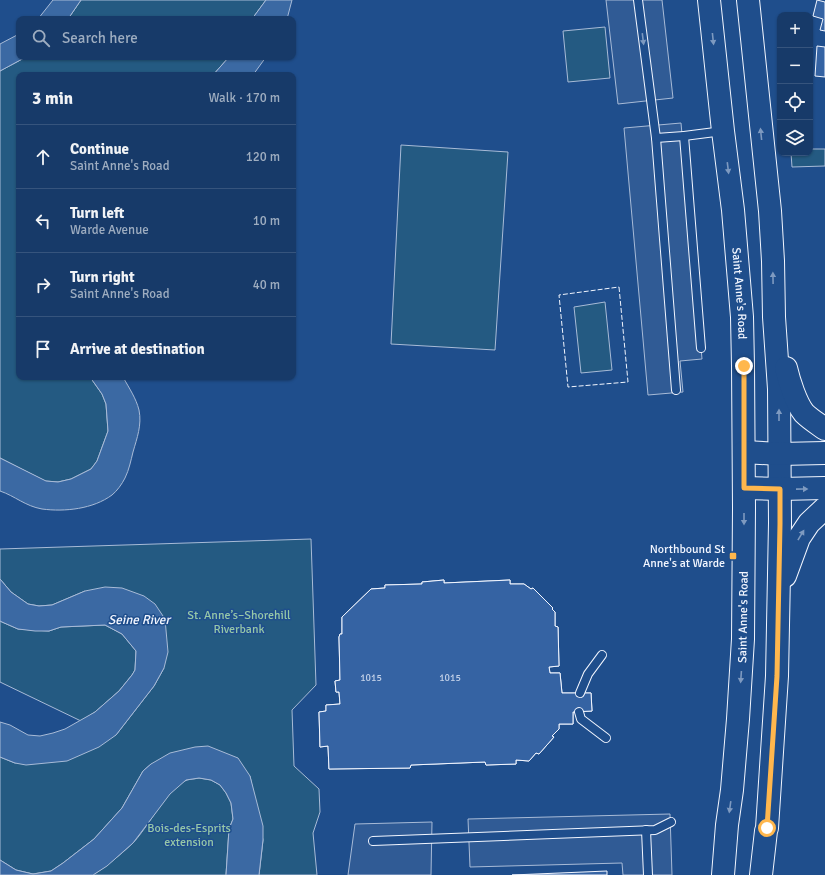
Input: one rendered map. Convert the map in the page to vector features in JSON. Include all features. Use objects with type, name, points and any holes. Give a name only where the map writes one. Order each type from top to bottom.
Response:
[{"type":"main road","name":"Saint Anne's Road","points":[[709,0],[733,210],[742,317],[744,366],[743,639],[732,790],[727,825],[723,875]]},
{"type":"main road","points":[[748,0],[770,211],[774,317],[779,389],[780,454],[777,676],[767,828],[761,875]]},
{"type":"main road","points":[[774,317],[787,373],[795,396],[804,412],[825,429]]},
{"type":"main road","points":[[744,452],[825,454]]},
{"type":"main road","points":[[744,488],[825,488]]},
{"type":"main road","points":[[779,598],[788,565],[798,538],[809,523],[825,508]]},
{"type":"lane","points":[[638,0],[656,138],[676,390]]},
{"type":"lane","points":[[656,138],[723,131]]},
{"type":"lane","points":[[684,136],[701,348]]},
{"type":"lane","points":[[580,693],[588,674],[602,655]]},
{"type":"lane","points":[[579,712],[580,719],[606,738]]},
{"type":"lane","points":[[373,841],[655,830],[670,822]]},
{"type":"lane","points":[[646,830],[648,875]]},
{"type":"green space","points":[[81,0],[266,0],[254,16],[70,16]]},
{"type":"green space","points":[[605,27],[610,78],[568,82],[563,31]]},
{"type":"green space","points":[[20,60],[226,60],[216,72],[16,72],[16,380],[92,380],[102,394],[106,404],[108,431],[97,461],[91,469],[71,479],[58,482],[45,481],[0,458],[0,71]]},
{"type":"green space","points":[[401,145],[508,152],[495,350],[391,344]]},
{"type":"green space","points":[[813,149],[825,149],[825,166],[792,167],[791,156],[813,156]]},
{"type":"green space","points":[[605,302],[612,370],[581,373],[574,307]]},
{"type":"green space","name":"St. Anne’s–Shorehill Riverbank","points":[[311,539],[316,685],[292,710],[294,766],[319,789],[320,812],[313,833],[317,875],[259,875],[263,840],[250,776],[151,764],[143,771],[122,808],[94,839],[51,871],[33,874],[16,870],[0,860],[0,757],[15,763],[116,735],[154,686],[164,668],[85,591],[52,605],[39,606],[28,604],[11,592],[0,579],[0,549]]},
{"type":"green space","points":[[0,621],[18,629],[49,631],[61,627],[105,625],[122,634],[136,651],[135,670],[119,691],[95,712],[81,721],[0,682]]},
{"type":"green space","name":"Bois-des-Esprits extension","points":[[199,778],[211,780],[220,785],[231,803],[233,819],[229,829],[226,875],[93,875],[132,844],[172,791],[187,780]]},
{"type":"shaded area","points":[[606,0],[662,0],[673,98],[618,104]]},
{"type":"shaded area","points":[[681,123],[702,359],[680,361],[683,392],[648,395],[624,128]]},
{"type":"shaded area","points":[[670,814],[672,875],[623,875],[622,863],[470,867],[468,819]]},
{"type":"shaded area","points":[[432,822],[431,875],[348,875],[355,824]]},
{"type":"water","points":[[53,0],[81,0],[70,16],[40,16]]},
{"type":"water","points":[[266,0],[292,0],[288,16],[254,16]]},
{"type":"water","points":[[16,36],[16,60],[20,60],[0,71],[0,44]]},
{"type":"water","points":[[226,60],[264,60],[255,72],[216,72]]},
{"type":"water","points":[[92,380],[125,380],[138,406],[140,416],[139,431],[128,472],[121,485],[112,495],[96,504],[88,506],[69,510],[51,510],[36,508],[0,491],[0,458],[46,481],[58,482],[71,479],[91,469],[97,461],[108,431],[106,404],[102,394]]},
{"type":"water","name":"Seine River","points":[[0,579],[11,592],[28,604],[39,606],[52,605],[85,591],[105,587],[122,588],[144,596],[155,604],[165,619],[168,652],[164,668],[154,686],[116,735],[99,747],[67,761],[26,765],[15,763],[0,757],[0,722],[10,725],[28,735],[40,736],[65,729],[95,712],[119,691],[135,670],[136,651],[122,634],[105,625],[61,627],[49,631],[35,631],[18,629],[0,621]]},
{"type":"water","points":[[208,746],[238,758],[250,776],[263,826],[259,875],[226,875],[229,829],[233,819],[231,803],[220,785],[211,780],[199,778],[186,780],[170,794],[133,843],[107,866],[93,875],[0,875],[0,860],[16,870],[33,874],[51,871],[94,839],[122,808],[143,771],[151,764],[170,753],[195,747]]},
{"type":"building","points":[[817,0],[825,2],[825,31],[820,30],[823,19],[813,16]]},
{"type":"building","points":[[817,46],[825,47],[825,77],[815,76]]},
{"type":"building","points":[[444,580],[444,583],[510,580],[510,584],[524,584],[531,589],[533,588],[553,608],[552,609],[555,612],[555,626],[558,627],[559,666],[549,667],[550,673],[560,673],[562,693],[591,693],[592,711],[573,712],[573,724],[559,724],[559,729],[552,736],[554,737],[539,754],[536,753],[529,761],[516,760],[516,764],[486,765],[485,762],[411,765],[410,768],[329,769],[328,746],[320,747],[319,712],[326,711],[326,705],[340,704],[339,692],[336,692],[335,681],[340,680],[339,637],[340,634],[342,634],[342,617],[371,589],[385,588],[385,585],[422,584],[422,582]],"holes":[[[492,643],[498,647],[501,699],[495,706],[410,708],[403,703],[401,651],[407,646]]]},
{"type":"building","points":[[444,580],[444,583],[510,580],[510,584],[524,584],[531,589],[533,588],[553,608],[552,609],[555,612],[555,626],[558,627],[559,666],[549,667],[550,673],[560,673],[562,693],[591,693],[592,711],[573,712],[573,724],[559,724],[559,729],[552,736],[554,737],[539,754],[536,753],[529,761],[516,760],[516,764],[486,765],[485,762],[411,765],[410,768],[329,769],[328,746],[320,747],[319,712],[326,711],[326,705],[340,704],[339,692],[336,692],[335,681],[340,680],[339,637],[340,634],[342,634],[342,617],[371,589],[385,588],[385,585],[422,584],[422,582]]},
{"type":"building","points":[[607,871],[607,875],[512,875]]},
{"type":"fence","points":[[619,287],[628,382],[568,387],[559,295],[619,287]]},
{"type":"place","name":"Northbound St Anne's at Warde","points":[[733,556]]},
{"type":"route","points":[[744,366],[744,488],[780,489],[777,676],[767,828]]}]
